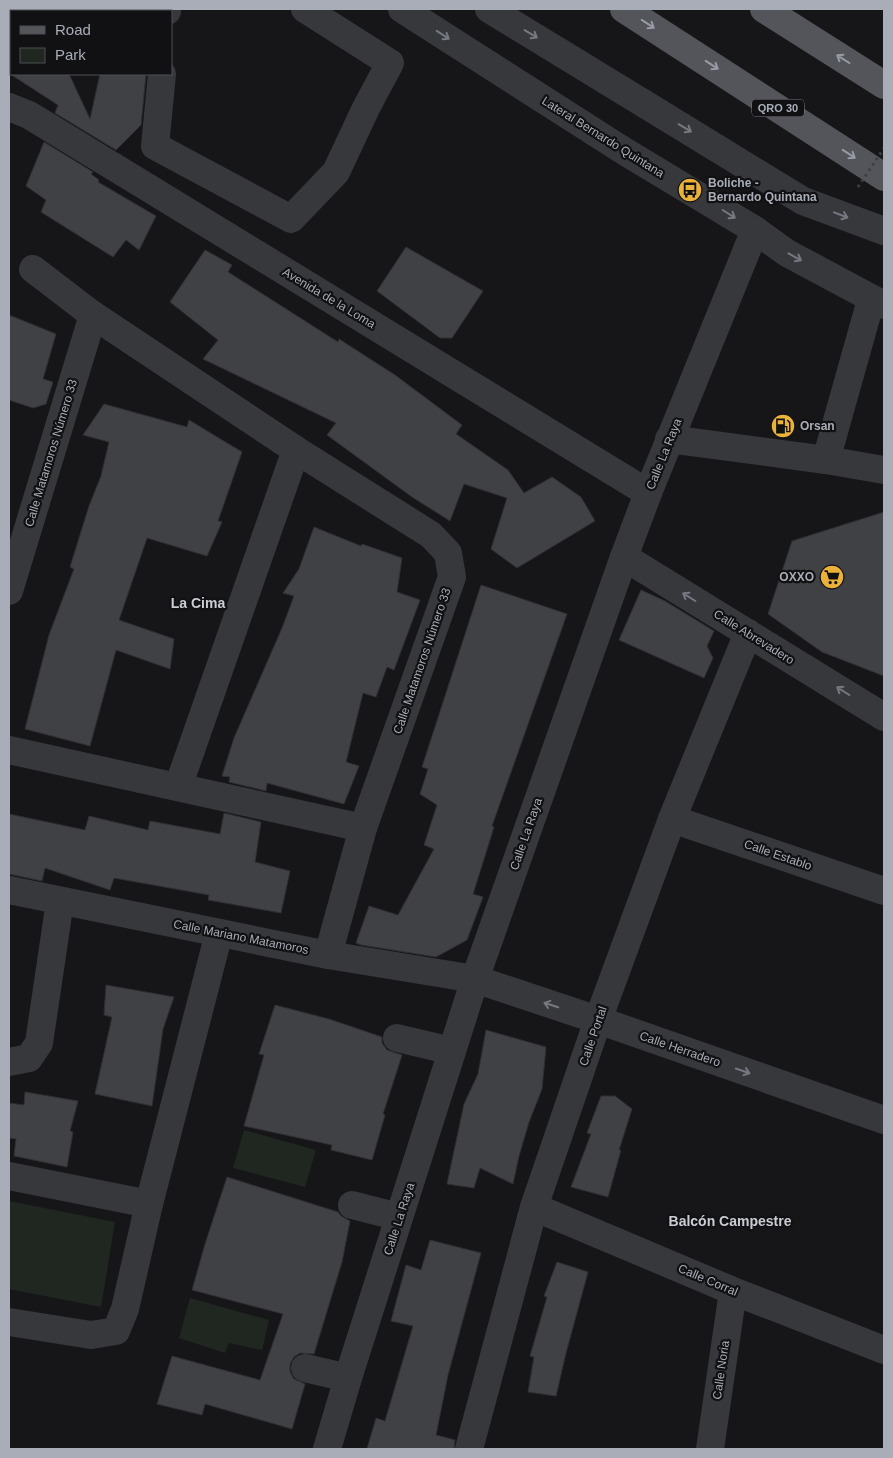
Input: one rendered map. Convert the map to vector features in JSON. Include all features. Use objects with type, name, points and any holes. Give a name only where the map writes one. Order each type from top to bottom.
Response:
[{"type":"main road","name":"QRO 30","points":[[624,9],[884,177]]},
{"type":"main road","points":[[764,9],[884,85]]},
{"type":"street","points":[[162,75],[156,146],[291,219],[336,172],[366,108],[390,63],[305,9]]},
{"type":"street","name":"Lateral Bernardo Quintana","points":[[402,9],[624,151],[755,230],[787,253],[878,303]]},
{"type":"street","points":[[489,9],[803,201],[884,231]]},
{"type":"street","name":"Avenida de la Loma","points":[[9,107],[29,115],[648,493]]},
{"type":"street","name":"Calle La Raya","points":[[327,1449],[474,979],[648,493],[755,230]]},
{"type":"street","name":"Calle Matamoros Número 33","points":[[33,269],[93,315],[296,450],[431,535],[448,553],[452,576],[363,828],[328,955]]},
{"type":"street","points":[[826,460],[878,303]]},
{"type":"street","name":"Calle Matamoros Número 33","points":[[9,591],[93,315]]},
{"type":"street","points":[[670,439],[826,460],[884,470]]},
{"type":"street","points":[[178,787],[296,450]]},
{"type":"street","name":"Calle Abrevadero","points":[[624,557],[884,717]]},
{"type":"street","name":"Calle Portal","points":[[469,1449],[534,1207],[598,1020],[672,819],[748,633]]},
{"type":"street","points":[[9,750],[363,828]]},
{"type":"street","name":"Calle Establo","points":[[672,819],[884,891]]},
{"type":"street","name":"Calle Mariano Matamoros","points":[[9,890],[328,955],[474,979]]},
{"type":"street","points":[[9,1062],[29,1058],[39,1043],[60,900]]},
{"type":"street","points":[[9,1322],[91,1335],[116,1331],[125,1309],[149,1204],[219,933]]},
{"type":"street","name":"Calle Herradero","points":[[474,979],[598,1020],[884,1120]]},
{"type":"street","points":[[398,1038],[452,1051]]},
{"type":"street","points":[[9,1176],[149,1204]]},
{"type":"street","points":[[352,1205],[399,1217]]},
{"type":"street","name":"Calle Corral","points":[[534,1207],[733,1291],[884,1350]]},
{"type":"street","name":"Calle Noria","points":[[710,1449],[733,1291]]},
{"type":"street","points":[[305,1368],[348,1378]]},
{"type":"path","points":[[854,191],[884,148]]},
{"type":"green space","points":[[244,1130],[316,1150],[305,1187],[233,1168]]},
{"type":"green space","points":[[9,1201],[115,1222],[101,1307],[9,1289]]},
{"type":"green space","points":[[190,1298],[269,1320],[262,1350],[229,1343],[225,1353],[179,1338]]},
{"type":"building","points":[[12,75],[69,75],[90,119],[100,75],[146,75],[141,125],[116,150],[55,113],[58,105]]},
{"type":"building","points":[[44,142],[93,172],[91,174],[99,180],[98,182],[156,216],[139,250],[126,240],[113,257],[41,212],[46,200],[26,186]]},
{"type":"building","points":[[406,247],[483,291],[452,338],[440,338],[377,291]]},
{"type":"building","points":[[205,250],[232,265],[228,272],[338,342],[339,339],[395,375],[462,425],[456,434],[508,470],[524,493],[552,477],[581,497],[595,521],[517,568],[491,549],[507,498],[464,484],[450,521],[412,497],[327,435],[336,423],[203,359],[218,340],[170,302]]},
{"type":"building","points":[[9,315],[56,334],[43,379],[53,382],[46,404],[33,408],[9,400]]},
{"type":"building","points":[[104,404],[187,427],[189,420],[242,452],[218,521],[222,522],[207,556],[147,538],[119,620],[174,639],[170,669],[116,650],[90,746],[25,729],[49,635],[74,569],[70,567],[89,506],[101,476],[109,442],[83,435]]},
{"type":"building","name":"OXXO","points":[[884,512],[884,676],[822,652],[768,614],[792,541]]},
{"type":"building","points":[[314,527],[361,546],[362,544],[402,558],[397,592],[420,600],[394,670],[387,667],[376,697],[363,693],[346,762],[359,766],[344,804],[267,783],[266,791],[229,782],[230,777],[222,776],[234,738],[294,596],[283,593],[299,569]]},
{"type":"building","points":[[481,585],[567,614],[492,826],[494,827],[473,894],[483,897],[467,940],[436,957],[361,945],[356,943],[369,906],[398,915],[434,849],[424,845],[437,805],[420,794],[428,769],[422,767]]},
{"type":"building","points":[[641,590],[665,601],[714,631],[707,646],[713,658],[704,678],[619,640]]},
{"type":"building","points":[[224,813],[261,822],[255,862],[290,871],[281,913],[208,900],[209,895],[114,878],[110,890],[45,868],[42,881],[9,874],[9,814],[85,830],[89,816],[148,830],[150,821],[220,834]]},
{"type":"building","points":[[106,985],[174,997],[163,1029],[152,1106],[95,1094],[112,1017],[104,1015]]},
{"type":"building","points":[[275,1005],[329,1019],[382,1037],[382,1043],[387,1050],[402,1055],[383,1114],[385,1115],[372,1160],[331,1150],[332,1145],[244,1126],[264,1055],[259,1054]]},
{"type":"building","points":[[486,1030],[546,1047],[542,1089],[529,1122],[513,1184],[480,1168],[474,1188],[447,1184],[464,1104],[478,1074]]},
{"type":"building","points":[[25,1092],[78,1101],[70,1131],[73,1132],[67,1167],[14,1156],[16,1139],[9,1138],[9,1103],[24,1105]]},
{"type":"building","points":[[601,1096],[615,1096],[632,1109],[619,1150],[621,1150],[608,1197],[571,1187],[591,1134],[587,1133]]},
{"type":"building","points":[[227,1177],[338,1212],[350,1221],[342,1262],[314,1354],[300,1353],[294,1357],[290,1364],[290,1372],[294,1379],[305,1384],[292,1429],[205,1404],[202,1415],[157,1404],[172,1356],[260,1380],[283,1314],[192,1290]]},
{"type":"building","points":[[430,1240],[481,1253],[448,1375],[436,1435],[455,1440],[454,1449],[367,1449],[376,1418],[385,1421],[413,1326],[391,1321],[406,1265],[421,1270]]},
{"type":"building","points":[[557,1262],[588,1272],[556,1396],[528,1392],[534,1357],[530,1356],[547,1297],[544,1296]]},
{"type":"place","name":"Boliche - Bernardo Quintana","points":[[690,190]]},
{"type":"place","name":"Orsan","points":[[783,426]]},
{"type":"place","name":"OXXO","points":[[832,577]]},
{"type":"district","name":"La Cima","points":[[198,603]]},
{"type":"district","name":"Balcón Campestre","points":[[730,1221]]}]
